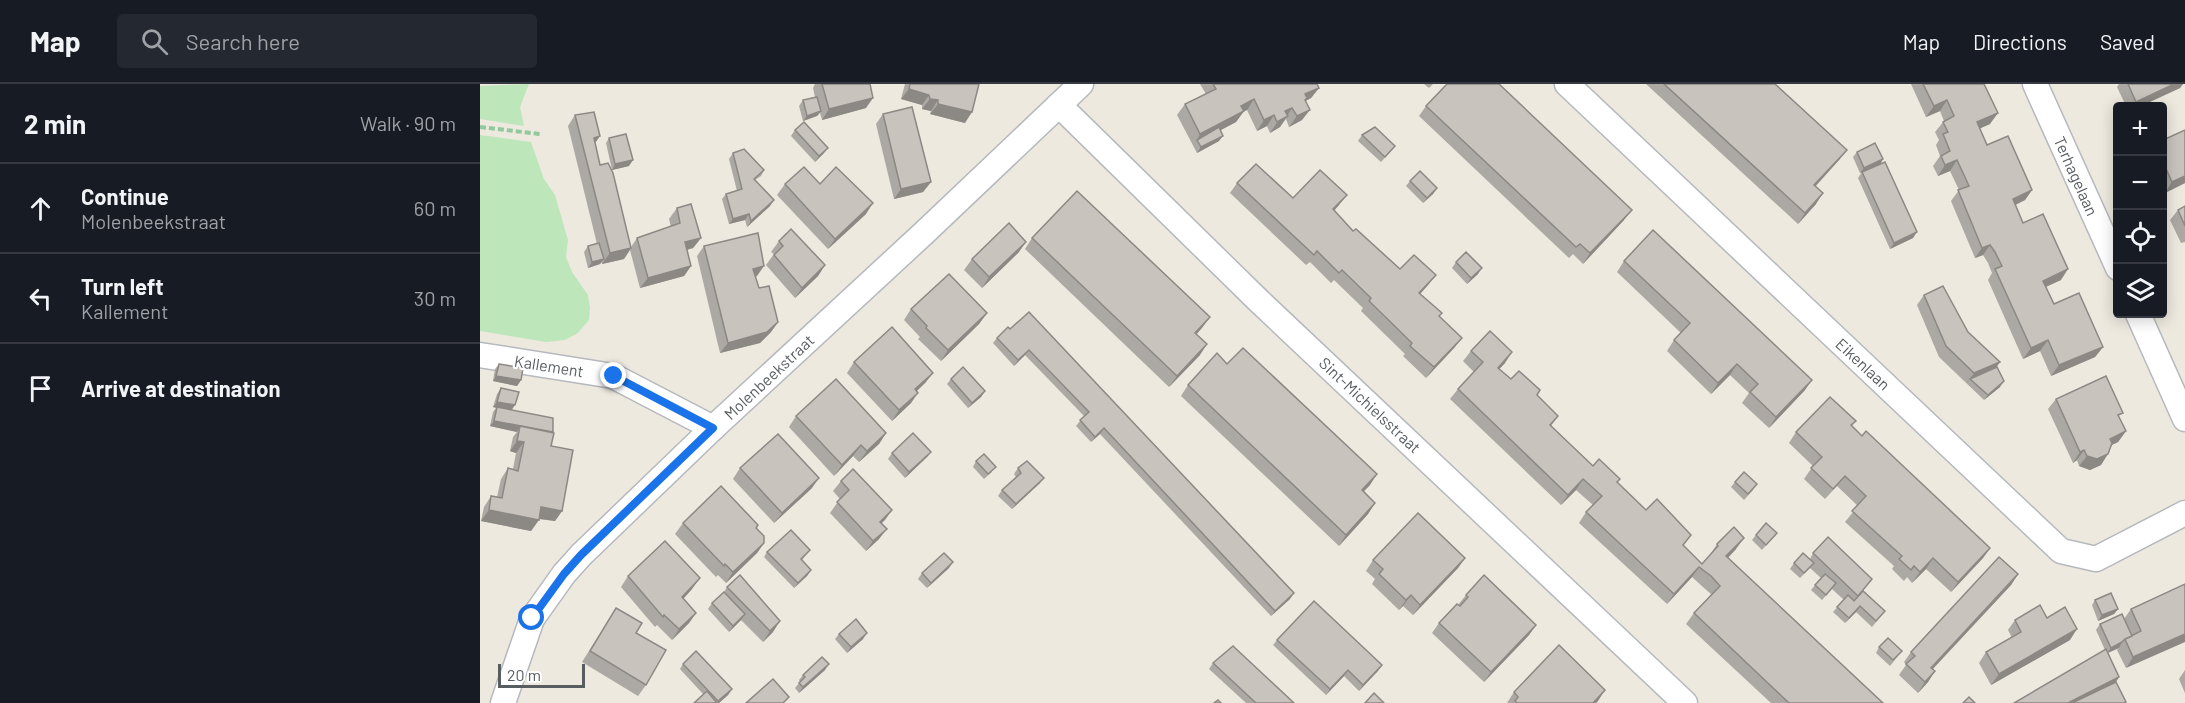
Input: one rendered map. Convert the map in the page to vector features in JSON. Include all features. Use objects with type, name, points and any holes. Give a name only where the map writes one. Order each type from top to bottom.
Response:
[{"type":"street","name":"Molenbeekstraat","points":[[503,703],[532,618],[564,574],[602,534],[713,428],[1081,84]]},
{"type":"street","name":"Eikenlaan","points":[[1567,84],[2061,551],[2096,558],[2185,513]]},
{"type":"street","name":"Terhagelaan","points":[[2035,84],[2116,264]]},
{"type":"street","name":"Sint-Michielsstraat","points":[[1059,105],[1259,301],[1685,703]]},
{"type":"street","points":[[2140,318],[2185,419]]},
{"type":"street","name":"Kallement","points":[[480,356],[614,376],[713,428]]},
{"type":"path","points":[[480,127],[540,134]]},
{"type":"green space","points":[[529,84],[520,107],[524,126],[480,119],[480,86]]},
{"type":"green space","points":[[480,135],[531,142],[544,179],[555,195],[568,240],[566,257],[572,272],[588,295],[590,308],[589,320],[578,333],[565,340],[546,342],[480,331]]},
{"type":"building","points":[[822,84],[870,84],[873,98],[829,109]]},
{"type":"building","points":[[910,84],[979,84],[972,112],[938,104],[938,100],[930,99],[929,95],[909,89]]},
{"type":"building","points":[[1213,84],[1317,84],[1319,88],[1305,94],[1310,110],[1297,116],[1292,108],[1285,111],[1288,116],[1277,122],[1274,115],[1264,120],[1254,99],[1241,106],[1244,111],[1200,134],[1185,104],[1216,89]]},
{"type":"building","points":[[1447,84],[1499,84],[1632,210],[1590,253],[1580,244],[1576,247],[1426,106]]},
{"type":"building","points":[[1664,84],[1775,84],[1847,150],[1814,185],[1823,193],[1805,213]]},
{"type":"building","points":[[1923,84],[1984,84],[1998,113],[1977,122],[1987,145],[2008,136],[2032,190],[2013,199],[2023,223],[2043,214],[2068,269],[2043,281],[2054,304],[2079,293],[2103,347],[2059,365],[2048,340],[2031,348],[1995,269],[2002,266],[1990,245],[1982,248],[1958,190],[1969,186],[1957,160],[1945,165],[1941,156],[1950,151],[1943,134],[1948,132],[1943,122],[1954,116],[1947,100],[1934,106]]},
{"type":"building","points":[[2128,84],[2174,84],[2136,102]]},
{"type":"building","points":[[817,97],[821,111],[807,116],[803,100]]},
{"type":"building","points":[[912,107],[931,182],[901,189],[883,114]]},
{"type":"building","points":[[594,112],[600,136],[594,138],[600,165],[608,163],[613,173],[631,248],[610,253],[575,115]]},
{"type":"building","points":[[804,122],[828,148],[819,156],[795,130]]},
{"type":"building","points":[[1219,127],[1223,136],[1201,147],[1197,140]]},
{"type":"building","points":[[1375,127],[1395,146],[1385,157],[1362,135]]},
{"type":"building","points":[[2185,130],[2185,176],[2172,182],[2167,171],[2167,138]]},
{"type":"building","points":[[626,134],[633,160],[615,164],[609,138]]},
{"type":"building","points":[[1875,143],[1883,159],[1864,168],[1857,152]]},
{"type":"building","points":[[744,149],[764,170],[754,179],[774,200],[751,221],[749,214],[733,219],[726,194],[742,189],[733,153]]},
{"type":"building","points":[[1885,162],[1917,232],[1894,243],[1862,172]]},
{"type":"building","points":[[1256,164],[1293,198],[1320,170],[1347,195],[1333,209],[1353,231],[1356,229],[1400,269],[1414,255],[1436,275],[1419,293],[1442,313],[1439,316],[1462,338],[1434,367],[1410,346],[1412,343],[1369,301],[1371,298],[1342,270],[1339,273],[1317,251],[1314,255],[1237,183]]},
{"type":"building","points":[[804,167],[820,184],[836,167],[873,203],[835,239],[785,184]]},
{"type":"building","points":[[1420,171],[1437,188],[1427,198],[1410,181]]},
{"type":"building","points":[[1077,191],[1210,317],[1195,333],[1207,344],[1177,376],[1032,238]]},
{"type":"building","points":[[691,204],[701,238],[685,242],[691,266],[648,278],[637,238],[680,223],[677,208]]},
{"type":"building","points":[[2185,206],[2185,226],[2178,210]]},
{"type":"building","points":[[1009,223],[1026,242],[989,277],[972,259]]},
{"type":"building","points":[[791,229],[825,265],[802,288],[774,255],[783,246],[779,241]]},
{"type":"building","points":[[1653,230],[1812,380],[1776,417],[1750,392],[1758,384],[1737,364],[1718,383],[1674,340],[1690,323],[1624,261]]},
{"type":"building","points":[[758,233],[764,266],[753,269],[759,288],[769,286],[778,322],[767,332],[728,343],[704,246]]},
{"type":"building","points":[[599,243],[604,259],[592,262],[588,246]]},
{"type":"building","points":[[1466,252],[1482,268],[1471,278],[1456,262]]},
{"type":"building","points":[[949,274],[987,313],[948,350],[911,309]]},
{"type":"building","points":[[1943,286],[1968,332],[2000,362],[1974,373],[1946,346],[1924,295]]},
{"type":"building","points":[[1029,312],[1294,593],[1275,611],[1104,428],[1095,437],[1080,420],[1089,412],[1029,350],[1018,360],[997,338]]},
{"type":"building","points":[[892,327],[933,373],[915,389],[918,393],[899,410],[854,362]]},
{"type":"building","points":[[1490,331],[1512,352],[1498,368],[1511,379],[1519,371],[1540,390],[1537,395],[1558,416],[1550,425],[1593,466],[1599,459],[1620,479],[1617,482],[1646,510],[1657,499],[1691,535],[1683,545],[1702,564],[1734,527],[1744,538],[1726,556],[1883,703],[1789,703],[1694,613],[1720,586],[1711,576],[1699,567],[1674,594],[1586,512],[1602,496],[1583,479],[1568,495],[1458,389],[1483,362],[1471,351]]},
{"type":"building","points":[[1243,348],[1377,474],[1362,490],[1375,503],[1346,535],[1188,385],[1217,353],[1227,364]]},
{"type":"building","points":[[499,364],[523,368],[521,380],[496,376]]},
{"type":"building","points":[[963,367],[985,391],[972,403],[951,379]]},
{"type":"building","points":[[1997,367],[2004,381],[1988,395],[1970,379]]},
{"type":"building","points":[[2106,376],[2123,413],[2118,415],[2126,431],[2110,439],[2112,443],[2108,454],[2097,459],[2087,456],[2084,450],[2080,452],[2056,399]]},
{"type":"building","points":[[836,379],[886,433],[867,451],[861,445],[842,465],[796,416]]},
{"type":"building","points":[[501,388],[519,392],[515,405],[497,402]]},
{"type":"building","points":[[1830,397],[1856,421],[1851,425],[1862,436],[1866,431],[1990,548],[1958,582],[1933,558],[1920,572],[1914,566],[1911,570],[1899,559],[1902,556],[1852,511],[1866,496],[1845,476],[1833,489],[1811,468],[1822,457],[1796,432]]},
{"type":"building","points":[[497,407],[553,418],[553,432],[494,421]]},
{"type":"building","points":[[520,426],[554,433],[551,446],[573,450],[562,511],[541,507],[539,520],[489,510],[491,496],[502,498],[508,468],[518,471],[524,442],[517,441]]},
{"type":"building","points":[[913,433],[931,452],[909,472],[892,453]]},
{"type":"building","points":[[778,434],[819,478],[782,513],[740,468]]},
{"type":"building","points":[[984,454],[996,467],[988,474],[976,461]]},
{"type":"building","points":[[1027,461],[1044,478],[1016,504],[1002,490],[1021,473],[1018,468]]},
{"type":"building","points":[[853,469],[892,510],[880,522],[887,529],[873,541],[837,502],[849,490],[841,481]]},
{"type":"building","points":[[1744,472],[1757,484],[1748,494],[1735,482]]},
{"type":"building","points":[[721,486],[758,525],[756,528],[764,536],[764,543],[733,572],[725,564],[724,566],[683,523]]},
{"type":"building","points":[[1418,513],[1465,558],[1420,605],[1411,595],[1406,600],[1379,574],[1383,569],[1373,560]]},
{"type":"building","points":[[1766,523],[1777,533],[1766,545],[1756,535]]},
{"type":"building","points":[[791,530],[810,550],[801,559],[811,570],[798,583],[767,552]]},
{"type":"building","points":[[1828,537],[1872,579],[1858,596],[1813,553]]},
{"type":"building","points":[[665,541],[700,578],[682,597],[696,613],[679,629],[664,615],[663,617],[628,576]]},
{"type":"building","points":[[944,553],[953,562],[931,583],[922,573]]},
{"type":"building","points":[[1803,553],[1814,563],[1804,573],[1794,563]]},
{"type":"building","points":[[1999,557],[2018,574],[1931,668],[1935,671],[1925,682],[1906,664],[1915,656],[1911,652]]},
{"type":"building","points":[[1825,574],[1836,583],[1826,595],[1815,585]]},
{"type":"building","points":[[740,575],[780,621],[770,631],[727,587]]},
{"type":"building","points":[[1484,575],[1536,625],[1491,672],[1439,623],[1457,604],[1460,606],[1468,597],[1466,595]]},
{"type":"building","points":[[2185,584],[2185,634],[2133,657],[2125,639],[2141,631],[2131,609]]},
{"type":"building","points":[[1863,591],[1885,611],[1876,621],[1860,606],[1849,618],[1837,607],[1848,595],[1854,601]]},
{"type":"building","points":[[724,592],[745,614],[733,626],[712,603]]},
{"type":"building","points":[[2111,593],[2118,609],[2102,615],[2095,600]]},
{"type":"building","points":[[1314,601],[1382,665],[1363,685],[1348,670],[1330,689],[1277,640]]},
{"type":"building","points":[[2040,605],[2047,618],[2065,607],[2077,629],[1999,674],[1986,652],[2021,632],[2015,620]]},
{"type":"building","points":[[616,608],[642,623],[636,633],[666,650],[646,685],[590,651]]},
{"type":"building","points":[[2122,614],[2132,636],[2111,648],[2100,624]]},
{"type":"building","points":[[856,619],[867,633],[851,647],[839,634]]},
{"type":"building","points":[[1888,638],[1902,651],[1893,660],[1879,647]]},
{"type":"building","points":[[1559,645],[1605,690],[1593,703],[1517,703],[1515,701],[1518,697],[1514,692]]},
{"type":"building","points":[[1233,646],[1294,703],[1256,703],[1213,663]]},
{"type":"building","points":[[2106,649],[2119,677],[2068,703],[2014,703]]},
{"type":"building","points":[[696,651],[732,689],[718,701],[683,664]]},
{"type":"building","points":[[822,657],[829,664],[803,687],[799,683],[805,677],[803,675]]},
{"type":"building","points":[[773,679],[789,697],[783,703],[746,703]]},
{"type":"building","points":[[2116,682],[2126,702],[2124,703],[2072,703]]},
{"type":"building","points":[[707,691],[717,703],[694,703]]},
{"type":"building","points":[[1374,693],[1384,703],[1365,703]]},
{"type":"building","points":[[1969,697],[1975,703],[1963,703]]},
{"type":"route","points":[[532,618],[581,555],[713,428],[614,376]]}]
